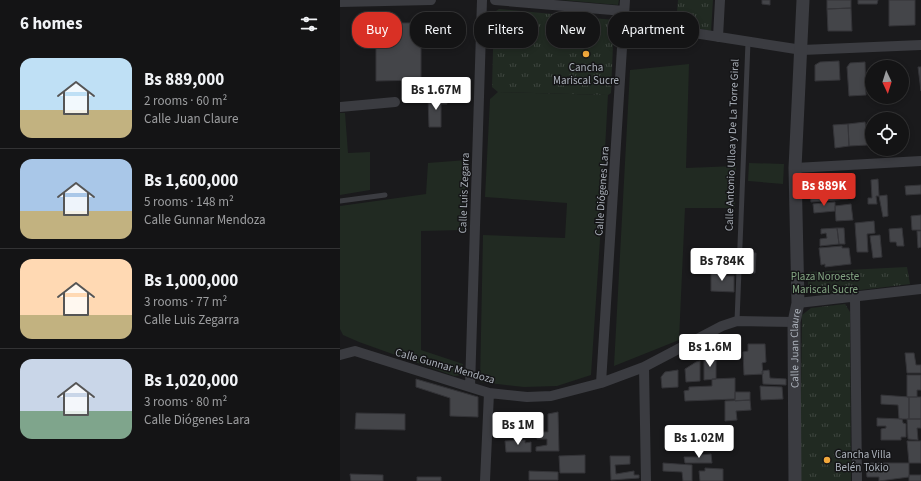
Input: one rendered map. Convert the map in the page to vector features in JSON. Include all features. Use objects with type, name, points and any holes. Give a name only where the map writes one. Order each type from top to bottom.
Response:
[{"type":"street","points":[[340,2],[431,0]]},
{"type":"street","name":"Calle Luis Zegarra","points":[[470,387],[482,0]]},
{"type":"street","points":[[495,0],[624,11]]},
{"type":"street","name":"Calle Diógenes Lara","points":[[624,11],[625,0]]},
{"type":"street","points":[[718,37],[720,0]]},
{"type":"street","name":"Calle Juan Claure","points":[[795,481],[794,322],[798,304],[796,168],[803,0]]},
{"type":"street","points":[[699,34],[802,50],[921,45]]},
{"type":"street","name":"Calle Diógenes Lara","points":[[601,383],[622,48]]},
{"type":"street","points":[[340,106],[395,102]]},
{"type":"street","points":[[796,168],[921,161]]},
{"type":"street","points":[[798,304],[921,288]]},
{"type":"street","points":[[855,297],[857,481]]},
{"type":"street","name":"Calle Gunnar Mendoza","points":[[340,355],[355,351],[488,393],[527,397],[551,396],[601,383],[644,367],[722,326],[737,321],[794,322]]},
{"type":"street","points":[[644,367],[646,481]]},
{"type":"street","points":[[485,481],[488,393]]},
{"type":"lane","name":"Calle Antonio Ulloa y De La Torre Giral","points":[[737,321],[748,42]]},
{"type":"lane","points":[[340,201],[385,195]]},
{"type":"green space","points":[[562,0],[619,0],[618,5]]},
{"type":"green space","points":[[678,0],[713,0],[711,31],[699,29],[699,12],[677,12]]},
{"type":"green space","points":[[499,9],[530,12],[496,12]]},
{"type":"green space","points":[[538,13],[546,13],[546,48],[600,48],[600,19],[608,19],[608,48],[613,48],[611,93],[608,95],[498,92],[492,87],[493,48],[538,48]]},
{"type":"green space","points":[[689,64],[686,168],[736,166],[735,208],[685,208],[679,340],[614,366],[630,70]]},
{"type":"green space","points":[[498,92],[608,95],[591,375],[557,386],[524,387],[480,382],[483,235],[565,238],[567,203],[485,197],[490,99]]},
{"type":"green space","points":[[340,113],[345,113],[348,153],[370,152],[370,190],[340,195]]},
{"type":"green space","points":[[467,160],[463,230],[421,231],[421,350],[463,364],[463,375],[454,376],[343,335],[340,329],[340,206],[426,194],[428,163]]},
{"type":"green space","points":[[749,163],[784,164],[783,184],[748,181]]},
{"type":"green space","name":"Plaza Noroeste Mariscal Sucre","points":[[907,267],[910,284],[819,295],[808,287],[808,272]]},
{"type":"green space","points":[[845,304],[850,312],[851,481],[800,481],[802,315],[811,308]]},
{"type":"building","points":[[762,0],[770,0],[770,5],[762,4]]},
{"type":"building","points":[[827,0],[851,0],[851,8],[827,9]]},
{"type":"building","points":[[858,0],[878,0],[877,4],[858,4]]},
{"type":"building","points":[[889,0],[915,0],[915,25],[889,26]]},
{"type":"building","points":[[851,8],[852,31],[828,31],[827,9]]},
{"type":"building","points":[[402,23],[410,23],[410,48],[421,48],[421,80],[376,81],[376,48],[402,48]]},
{"type":"building","points":[[839,61],[840,80],[815,81],[815,65],[820,62]]},
{"type":"building","points":[[865,62],[865,95],[849,96],[847,67],[850,63]]},
{"type":"building","points":[[918,67],[921,67],[921,91]]},
{"type":"building","points":[[428,97],[446,97],[447,104],[441,104],[441,127],[429,127]]},
{"type":"building","points":[[865,122],[865,145],[849,146],[848,124]]},
{"type":"building","points":[[848,124],[849,146],[835,148],[833,125]]},
{"type":"building","points":[[878,179],[879,196],[876,196],[877,204],[868,204],[868,198],[872,198],[871,180]]},
{"type":"building","points":[[921,185],[921,194],[906,195],[905,186]]},
{"type":"building","points":[[847,188],[848,199],[811,202],[810,193],[826,192],[826,189]]},
{"type":"building","points":[[887,195],[888,216],[883,217],[879,196]]},
{"type":"building","points":[[835,202],[835,211],[814,213],[813,204]]},
{"type":"building","points":[[851,204],[853,220],[836,221],[835,206]]},
{"type":"building","points":[[921,215],[921,230],[912,230],[911,216]]},
{"type":"building","points":[[874,221],[875,233],[867,234],[868,252],[857,252],[855,223]]},
{"type":"building","points":[[837,228],[839,244],[820,246],[820,239],[827,238],[826,233],[821,234],[821,229]]},
{"type":"building","points":[[837,228],[844,228],[845,244],[839,244]]},
{"type":"building","points":[[902,228],[904,246],[897,246],[896,242],[890,242],[889,229]]},
{"type":"building","points":[[917,231],[921,231],[921,247],[918,248]]},
{"type":"building","points":[[880,235],[882,257],[873,258],[870,236]]},
{"type":"building","points":[[842,246],[842,248],[849,248],[851,264],[825,267],[825,264],[821,265],[819,248]]},
{"type":"building","points":[[748,253],[756,253],[755,273],[747,273]]},
{"type":"building","points":[[711,270],[719,270],[719,276],[734,276],[734,292],[711,291]]},
{"type":"building","points":[[748,344],[765,344],[766,362],[762,363],[763,374],[744,375],[743,352],[748,351]]},
{"type":"building","points":[[905,353],[914,353],[916,365],[921,365],[921,373],[907,373]]},
{"type":"building","points":[[704,357],[716,357],[716,379],[704,380]]},
{"type":"building","points":[[700,361],[700,381],[686,382],[685,369]]},
{"type":"building","points":[[678,370],[678,387],[662,388],[661,377],[665,372]]},
{"type":"building","points":[[769,370],[770,378],[786,379],[786,385],[763,384],[762,371]]},
{"type":"building","points":[[907,375],[921,375],[921,390],[917,390],[917,397],[907,397]]},
{"type":"building","points":[[735,378],[735,399],[685,401],[684,391],[689,390],[689,387],[712,386],[712,379]]},
{"type":"building","points":[[416,379],[478,397],[478,417],[450,416],[450,398],[416,387]]},
{"type":"building","points":[[760,386],[782,387],[783,399],[761,400]]},
{"type":"building","points":[[735,392],[750,392],[750,400],[735,401]]},
{"type":"building","points":[[881,395],[909,397],[909,419],[899,419],[898,405],[881,404]]},
{"type":"building","points":[[909,397],[921,397],[921,419],[909,419]]},
{"type":"building","points":[[750,400],[751,410],[736,411],[737,420],[725,421],[725,401]]},
{"type":"building","points":[[558,412],[559,451],[536,451],[536,447],[547,445],[547,439],[537,439],[537,432],[548,432],[548,414]]},
{"type":"building","points":[[356,413],[405,414],[405,430],[355,429]]},
{"type":"building","points":[[519,413],[539,415],[540,432],[504,432],[504,422],[519,421]]},
{"type":"building","points":[[877,418],[902,419],[903,423],[906,424],[906,437],[901,437],[901,440],[881,440],[881,429],[886,428],[886,426],[877,426]]},
{"type":"building","points":[[907,419],[921,419],[921,428],[917,428],[918,440],[908,439]]},
{"type":"building","points":[[525,440],[525,443],[531,442],[531,452],[506,452],[505,441]]},
{"type":"building","points":[[907,441],[921,441],[921,463],[909,463]]},
{"type":"building","points":[[711,454],[712,463],[685,463],[684,457],[700,457],[699,455]]},
{"type":"building","points":[[585,455],[585,473],[560,473],[559,456]]},
{"type":"building","points":[[610,456],[630,456],[630,464],[615,465],[616,474],[634,471],[634,475],[639,475],[639,478],[611,480]]},
{"type":"building","points":[[663,463],[692,465],[692,481],[683,481],[682,472],[663,471]]},
{"type":"building","points":[[865,463],[909,463],[909,477],[879,481],[879,477],[867,477]]},
{"type":"building","points":[[705,468],[723,469],[723,481],[700,481],[699,471],[705,471]]},
{"type":"building","points":[[529,471],[558,472],[558,480],[529,480]]},
{"type":"building","points":[[350,474],[383,475],[383,481],[351,481]]},
{"type":"building","points":[[909,475],[921,475],[921,481],[909,481]]},
{"type":"building","points":[[417,477],[441,477],[441,481],[417,481]]},
{"type":"place","name":"Cancha Mariscal Sucre","points":[[586,54]]},
{"type":"place","name":"Cancha Villa Belén Tokio","points":[[827,460]]}]
